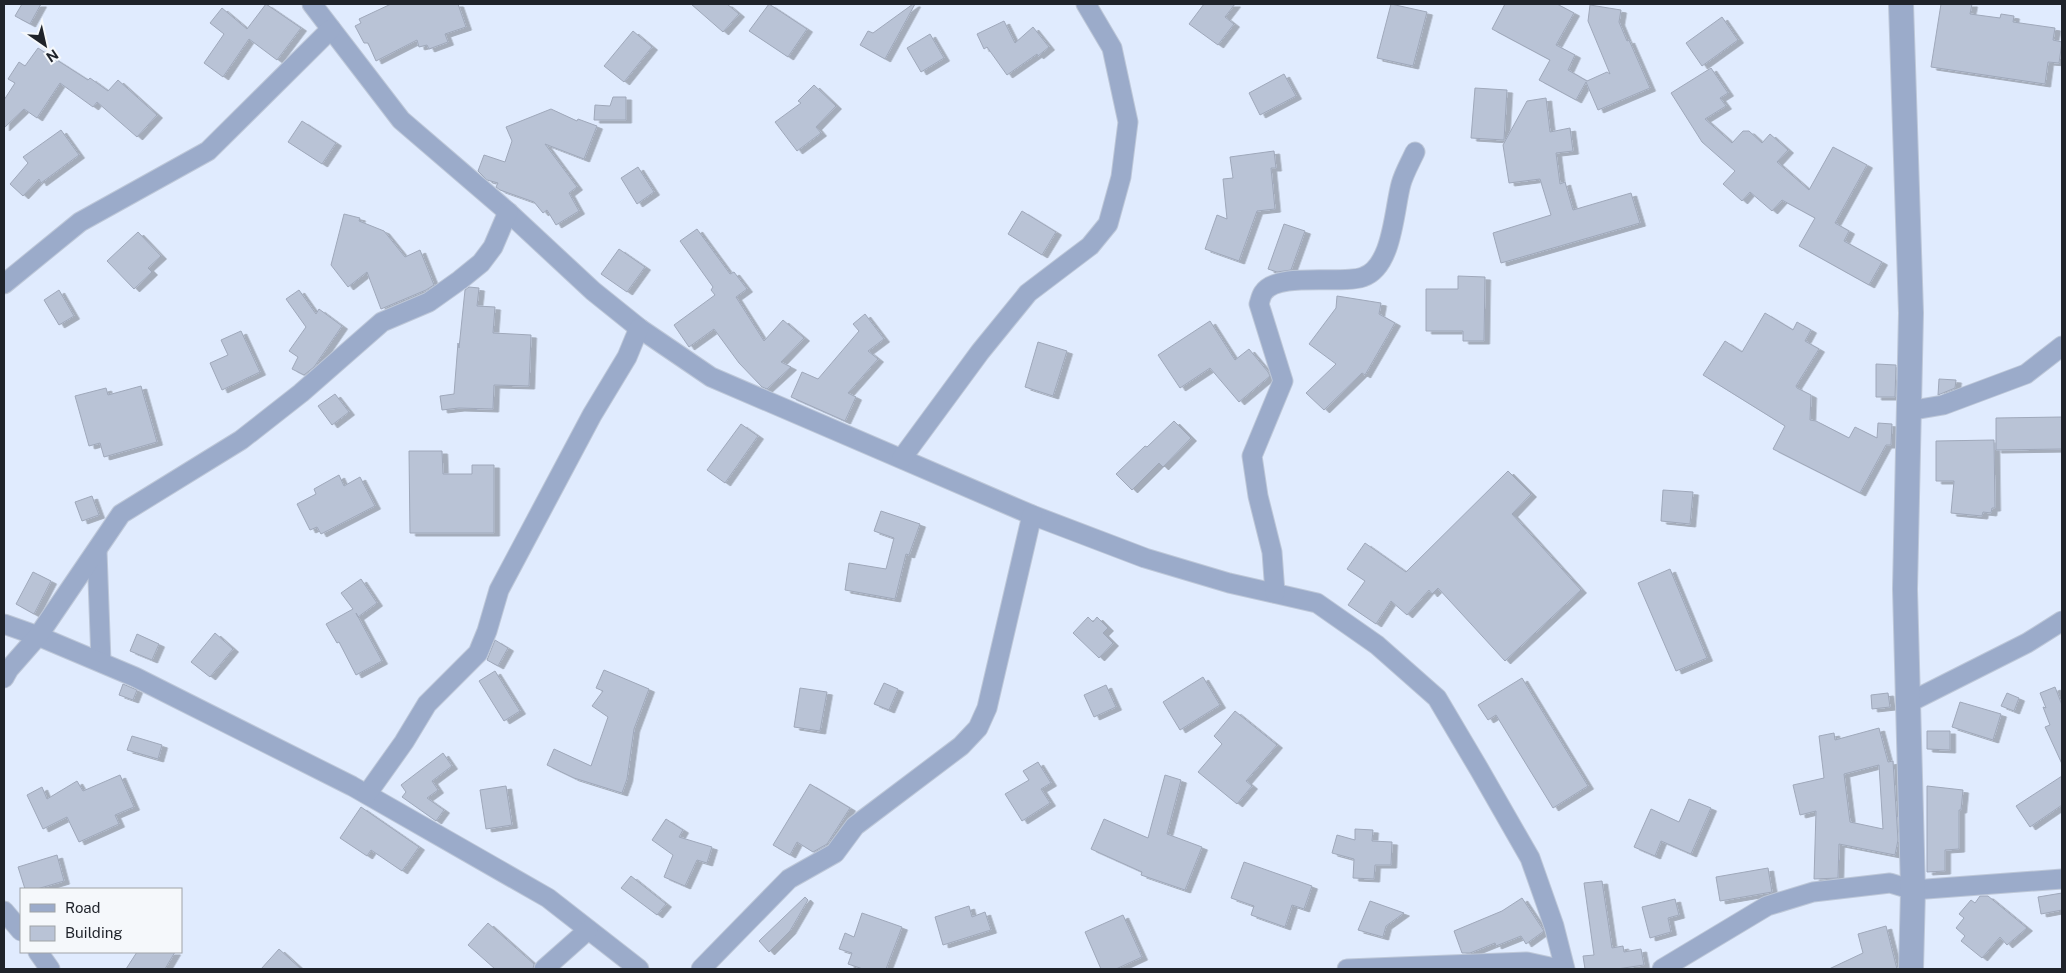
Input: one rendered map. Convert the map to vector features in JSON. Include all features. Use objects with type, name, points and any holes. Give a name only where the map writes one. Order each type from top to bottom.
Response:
[{"type":"street","points":[[312,4],[401,120],[508,212],[593,291],[639,328],[711,377],[1032,515],[1145,558],[1229,583],[1317,603],[1377,645],[1437,698],[1530,858],[1554,926],[1566,969]]},
{"type":"street","points":[[902,458],[980,352],[1028,294],[1090,246],[1108,224],[1121,177],[1128,122],[1112,48],[1086,4]]},
{"type":"street","points":[[1901,4],[1911,313],[1905,589],[1913,890],[1911,969]]},
{"type":"street","points":[[4,284],[80,222],[208,151],[331,29]]},
{"type":"street","points":[[1274,593],[1272,552],[1258,496],[1252,456],[1283,380],[1259,304],[1263,293],[1272,285],[1292,281],[1364,277],[1374,269],[1388,248],[1401,183],[1415,152]]},
{"type":"street","points":[[4,678],[9,669],[38,636],[121,514],[241,440],[301,393],[382,322],[430,302],[480,264],[493,247],[508,212]]},
{"type":"street","points":[[367,794],[404,742],[427,704],[478,652],[487,631],[499,590],[592,415],[627,357],[639,328]]},
{"type":"street","points":[[1908,411],[1943,405],[2026,374],[2062,346]]},
{"type":"street","points":[[701,969],[790,879],[835,854],[855,826],[961,746],[978,728],[987,708],[1032,515]]},
{"type":"street","points":[[96,551],[101,662]]},
{"type":"street","points":[[1908,703],[2027,643],[2062,621]]},
{"type":"street","points":[[4,624],[38,636],[135,677],[264,740],[367,794],[548,898],[639,969]]},
{"type":"street","points":[[1662,969],[1767,906],[1813,892],[1890,882],[1913,890],[2062,879]]},
{"type":"street","points":[[4,911],[20,931]]},
{"type":"street","points":[[544,969],[588,930]]},
{"type":"street","points":[[39,953],[50,969]]},
{"type":"street","points":[[1347,969],[1527,962],[1558,969]]},
{"type":"building","points":[[22,4],[41,4],[30,24],[15,16]]},
{"type":"building","points":[[266,4],[301,28],[277,60],[249,39],[223,77],[204,63],[224,34],[210,23],[222,8],[247,29]]},
{"type":"building","points":[[391,4],[458,4],[466,27],[445,34],[448,42],[429,49],[427,45],[419,47],[417,40],[376,61],[368,43],[364,43],[355,26],[361,23],[359,19]]},
{"type":"building","points":[[691,4],[727,4],[739,14],[723,32]]},
{"type":"building","points":[[769,4],[807,29],[788,57],[749,31]]},
{"type":"building","points":[[915,4],[885,59],[860,45],[868,31],[873,33]]},
{"type":"building","points":[[1204,4],[1235,4],[1225,17],[1234,24],[1218,45],[1189,24]]},
{"type":"building","points":[[1391,4],[1427,12],[1413,66],[1377,58]]},
{"type":"building","points":[[1505,4],[1557,4],[1574,13],[1556,45],[1575,55],[1568,70],[1587,81],[1607,72],[1610,74],[1588,21],[1590,5],[1621,10],[1619,22],[1650,88],[1598,110],[1586,82],[1576,100],[1539,80],[1550,60],[1492,29]]},
{"type":"building","points":[[1941,4],[1972,4],[1970,14],[2000,18],[2001,14],[2014,16],[2013,22],[2055,28],[2053,40],[2062,42],[2059,63],[2048,62],[2045,84],[1931,67]]},
{"type":"building","points":[[1722,17],[1738,40],[1702,66],[1686,43]]},
{"type":"building","points":[[1004,21],[1015,43],[1033,27],[1049,47],[1007,75],[987,47],[984,49],[977,34]]},
{"type":"building","points":[[633,31],[652,47],[624,82],[604,66]]},
{"type":"building","points":[[930,34],[944,58],[921,72],[907,48]]},
{"type":"building","points":[[38,48],[88,80],[90,78],[108,91],[118,80],[157,115],[137,137],[97,102],[93,107],[60,83],[37,118],[24,109],[4,128],[4,100],[15,83],[8,79],[19,62],[25,66]]},
{"type":"building","points":[[1711,68],[1728,93],[1720,98],[1726,106],[1705,119],[1732,143],[1743,131],[1749,131],[1762,143],[1770,134],[1788,150],[1777,162],[1809,190],[1833,147],[1867,165],[1835,223],[1849,231],[1844,241],[1882,262],[1869,285],[1799,246],[1815,218],[1782,200],[1772,211],[1750,192],[1742,201],[1723,184],[1735,171],[1702,142],[1671,93]]},
{"type":"building","points":[[1284,74],[1296,96],[1260,115],[1249,93]]},
{"type":"building","points":[[814,85],[836,106],[816,127],[821,133],[797,151],[775,122],[801,103],[798,101]]},
{"type":"building","points":[[1475,88],[1507,90],[1504,140],[1471,138]]},
{"type":"building","points":[[613,97],[626,97],[626,120],[594,120],[595,105],[610,106]]},
{"type":"building","points":[[1546,98],[1550,132],[1570,128],[1573,151],[1556,153],[1560,184],[1565,182],[1573,210],[1631,193],[1640,223],[1501,263],[1493,233],[1551,215],[1540,179],[1509,183],[1503,145],[1527,101]]},
{"type":"building","points":[[551,109],[577,121],[578,119],[597,126],[584,159],[545,144],[577,187],[569,193],[579,211],[556,225],[547,210],[543,213],[534,202],[500,190],[496,187],[498,183],[487,180],[478,171],[484,155],[505,162],[512,141],[506,127]]},
{"type":"building","points":[[302,121],[336,143],[322,164],[288,142]]},
{"type":"building","points":[[61,130],[79,155],[41,183],[39,179],[23,196],[10,184],[28,163],[23,157]]},
{"type":"building","points":[[1274,151],[1276,168],[1271,168],[1275,209],[1257,211],[1239,261],[1205,249],[1217,215],[1227,219],[1223,179],[1233,178],[1230,157]]},
{"type":"building","points":[[638,167],[654,192],[637,204],[621,178]]},
{"type":"building","points":[[1022,211],[1056,232],[1042,255],[1008,234]]},
{"type":"building","points":[[344,214],[360,218],[359,221],[384,231],[405,257],[420,250],[434,285],[381,309],[367,272],[348,287],[331,265]]},
{"type":"building","points":[[1284,224],[1305,231],[1291,270],[1277,272],[1268,269]]},
{"type":"building","points":[[697,229],[730,274],[734,272],[747,289],[736,297],[764,341],[783,320],[804,338],[781,362],[791,367],[767,389],[762,387],[739,363],[714,329],[689,347],[674,325],[715,295],[711,290],[713,287],[680,241]]},
{"type":"building","points":[[138,232],[161,256],[148,268],[152,272],[134,289],[107,261]]},
{"type":"building","points":[[619,249],[645,267],[627,292],[601,274]]},
{"type":"building","points":[[1458,276],[1485,277],[1484,341],[1463,341],[1463,331],[1426,331],[1426,289],[1458,289]]},
{"type":"building","points":[[469,287],[479,288],[477,306],[495,307],[493,333],[531,335],[529,386],[494,385],[493,409],[459,408],[442,410],[440,396],[454,394],[465,290]]},
{"type":"building","points":[[59,290],[74,316],[59,325],[44,300]]},
{"type":"building","points":[[299,290],[316,314],[319,309],[342,326],[314,367],[304,375],[292,369],[298,357],[289,351],[306,327],[286,299]]},
{"type":"building","points":[[1337,296],[1381,303],[1379,314],[1395,323],[1365,375],[1362,373],[1324,410],[1306,393],[1336,364],[1309,344],[1336,308]]},
{"type":"building","points":[[1765,313],[1793,330],[1797,322],[1811,330],[1805,341],[1819,349],[1796,386],[1811,395],[1810,420],[1816,421],[1849,438],[1855,427],[1877,438],[1878,423],[1892,424],[1891,445],[1886,445],[1860,493],[1773,449],[1785,426],[1703,375],[1725,341],[1742,352]]},
{"type":"building","points":[[865,314],[884,339],[868,351],[878,359],[848,393],[856,397],[845,421],[791,397],[802,372],[818,379],[859,331],[853,324]]},
{"type":"building","points":[[1210,321],[1235,360],[1249,349],[1270,376],[1239,402],[1210,368],[1180,388],[1158,355]]},
{"type":"building","points":[[241,331],[260,372],[222,390],[210,363],[228,355],[221,340]]},
{"type":"building","points":[[1038,342],[1067,351],[1053,396],[1025,387]]},
{"type":"building","points":[[1876,364],[1896,365],[1895,397],[1876,397]]},
{"type":"building","points":[[1939,379],[1956,380],[1955,388],[1938,395]]},
{"type":"building","points":[[141,386],[157,442],[104,457],[100,443],[89,446],[75,396],[106,388],[108,395]]},
{"type":"building","points":[[335,394],[349,412],[332,425],[318,406]]},
{"type":"building","points":[[2062,417],[2062,449],[1996,450],[1996,418]]},
{"type":"building","points":[[1174,421],[1191,438],[1163,467],[1159,463],[1132,490],[1116,474]]},
{"type":"building","points":[[741,424],[758,436],[725,483],[707,470]]},
{"type":"building","points":[[1994,440],[1995,508],[1992,508],[1991,513],[1983,512],[1982,516],[1951,513],[1954,481],[1936,481],[1936,441]]},
{"type":"building","points":[[409,451],[442,451],[443,474],[472,474],[472,465],[494,465],[494,533],[410,533]]},
{"type":"building","points":[[1508,471],[1531,494],[1512,514],[1581,590],[1505,661],[1438,588],[1432,594],[1429,590],[1407,615],[1391,601],[1376,624],[1348,605],[1365,581],[1347,569],[1365,543],[1406,572]]},
{"type":"building","points":[[339,475],[344,486],[360,477],[375,506],[321,534],[317,527],[310,530],[297,504],[316,494],[314,489]]},
{"type":"building","points":[[1663,490],[1693,492],[1690,524],[1661,521]]},
{"type":"building","points":[[92,496],[99,515],[82,521],[75,502]]},
{"type":"building","points":[[881,511],[920,524],[909,555],[906,554],[895,599],[845,590],[849,563],[886,569],[894,538],[874,531]]},
{"type":"building","points":[[1670,569],[1707,658],[1676,671],[1638,583]]},
{"type":"building","points":[[33,572],[51,581],[34,614],[16,604]]},
{"type":"building","points":[[361,579],[377,603],[358,617],[382,661],[356,675],[339,642],[337,643],[326,624],[353,609],[341,593]]},
{"type":"building","points":[[1088,617],[1093,622],[1097,617],[1108,628],[1103,633],[1113,643],[1099,658],[1073,633]]},
{"type":"building","points":[[215,633],[233,649],[210,677],[191,662]]},
{"type":"building","points":[[137,634],[159,644],[152,660],[130,651]]},
{"type":"building","points":[[495,640],[508,648],[498,666],[487,660]]},
{"type":"building","points":[[604,670],[649,689],[634,729],[627,779],[622,793],[574,778],[547,765],[554,749],[591,766],[608,717],[592,706],[603,691],[596,688]]},
{"type":"building","points":[[495,671],[520,711],[504,721],[479,681]]},
{"type":"building","points":[[1203,677],[1220,705],[1180,730],[1163,702]]},
{"type":"building","points":[[1522,678],[1588,786],[1553,808],[1496,715],[1488,720],[1478,705]]},
{"type":"building","points":[[884,683],[898,689],[889,710],[874,704]]},
{"type":"building","points":[[123,684],[137,690],[133,700],[119,695]]},
{"type":"building","points":[[1106,685],[1116,707],[1094,717],[1084,695]]},
{"type":"building","points":[[2055,687],[2062,705],[2062,764],[2045,727],[2050,725],[2040,693]]},
{"type":"building","points":[[800,688],[827,692],[820,731],[794,727]]},
{"type":"building","points":[[1888,693],[1890,707],[1872,709],[1871,695]]},
{"type":"building","points":[[2007,693],[2019,698],[2014,711],[2001,706]]},
{"type":"building","points":[[1960,702],[2001,714],[1993,740],[1952,727]]},
{"type":"building","points":[[1235,711],[1277,745],[1246,781],[1252,786],[1237,804],[1198,772],[1222,744],[1214,736]]},
{"type":"building","points":[[1879,728],[1888,762],[1893,761],[1898,840],[1895,855],[1839,844],[1838,878],[1814,879],[1816,811],[1800,815],[1793,785],[1824,778],[1819,736],[1834,733],[1835,740]],"holes":[[[1879,765],[1883,829],[1850,822],[1844,774]]]},
{"type":"building","points":[[1927,731],[1950,731],[1950,750],[1927,749]]},
{"type":"building","points":[[132,736],[162,745],[158,759],[127,750]]},
{"type":"building","points":[[443,753],[452,766],[432,781],[438,790],[427,798],[444,810],[436,821],[402,797],[406,792],[401,785]]},
{"type":"building","points":[[1038,762],[1051,783],[1041,789],[1050,803],[1022,821],[1005,794],[1029,780],[1023,771]]},
{"type":"building","points":[[120,775],[134,807],[115,815],[119,824],[79,842],[67,817],[43,829],[27,795],[42,787],[47,799],[77,781],[83,791]]},
{"type":"building","points":[[1165,775],[1181,780],[1167,834],[1202,847],[1185,890],[1141,875],[1142,872],[1091,849],[1104,819],[1148,838]]},
{"type":"building","points":[[2062,776],[2062,805],[2030,827],[2016,806]]},
{"type":"building","points":[[810,784],[850,808],[827,844],[813,852],[797,842],[790,855],[773,845]]},
{"type":"building","points":[[506,786],[512,825],[486,829],[480,790]]},
{"type":"building","points":[[1927,786],[1963,790],[1961,810],[1959,810],[1959,849],[1945,850],[1945,871],[1927,872]]},
{"type":"building","points":[[1689,799],[1711,808],[1691,854],[1661,841],[1655,856],[1634,847],[1651,809],[1679,822]]},
{"type":"building","points":[[361,807],[419,847],[402,871],[371,850],[367,856],[340,838]]},
{"type":"building","points":[[666,819],[683,830],[679,837],[712,847],[707,863],[697,860],[685,886],[664,877],[673,855],[652,840]]},
{"type":"building","points":[[1355,829],[1373,830],[1372,841],[1392,842],[1391,865],[1375,865],[1374,879],[1353,878],[1354,859],[1332,853],[1337,835],[1355,840]]},
{"type":"building","points":[[57,855],[64,881],[40,888],[25,888],[18,867]]},
{"type":"building","points":[[1244,862],[1312,886],[1304,909],[1292,905],[1285,927],[1251,915],[1254,906],[1231,898]]},
{"type":"building","points":[[1768,868],[1772,892],[1720,901],[1716,877]]},
{"type":"building","points":[[631,876],[666,904],[657,915],[621,888]]},
{"type":"building","points":[[1602,881],[1612,948],[1623,946],[1624,952],[1641,949],[1644,965],[1617,969],[1585,969],[1583,956],[1594,955],[1584,883]]},
{"type":"building","points":[[2062,893],[2062,910],[2041,914],[2038,897]]},
{"type":"building","points":[[1980,896],[1988,896],[2027,928],[2007,945],[2000,937],[1982,958],[1961,941],[1965,936],[1956,928],[1964,918],[1959,914],[1971,900],[1975,903]]},
{"type":"building","points":[[805,897],[808,900],[790,931],[769,952],[759,941]]},
{"type":"building","points":[[1522,898],[1544,931],[1526,944],[1521,936],[1496,946],[1495,943],[1470,953],[1462,953],[1454,931],[1502,911]]},
{"type":"building","points":[[1675,899],[1679,915],[1668,918],[1671,932],[1650,938],[1642,907]]},
{"type":"building","points":[[1370,901],[1404,913],[1386,926],[1383,937],[1358,930]]},
{"type":"building","points":[[969,906],[972,917],[985,912],[991,930],[943,945],[935,917]]},
{"type":"building","points":[[862,913],[902,927],[886,969],[863,969],[848,964],[852,953],[839,949],[845,933],[854,937]]},
{"type":"building","points":[[1123,915],[1142,957],[1116,969],[1101,969],[1085,932]]},
{"type":"building","points":[[488,923],[534,964],[533,969],[495,969],[468,945]]},
{"type":"building","points":[[1886,926],[1897,969],[1829,969],[1863,953],[1858,934]]},
{"type":"building","points":[[279,949],[301,969],[261,969]]},
{"type":"building","points":[[136,953],[174,953],[165,969],[126,969]]}]
